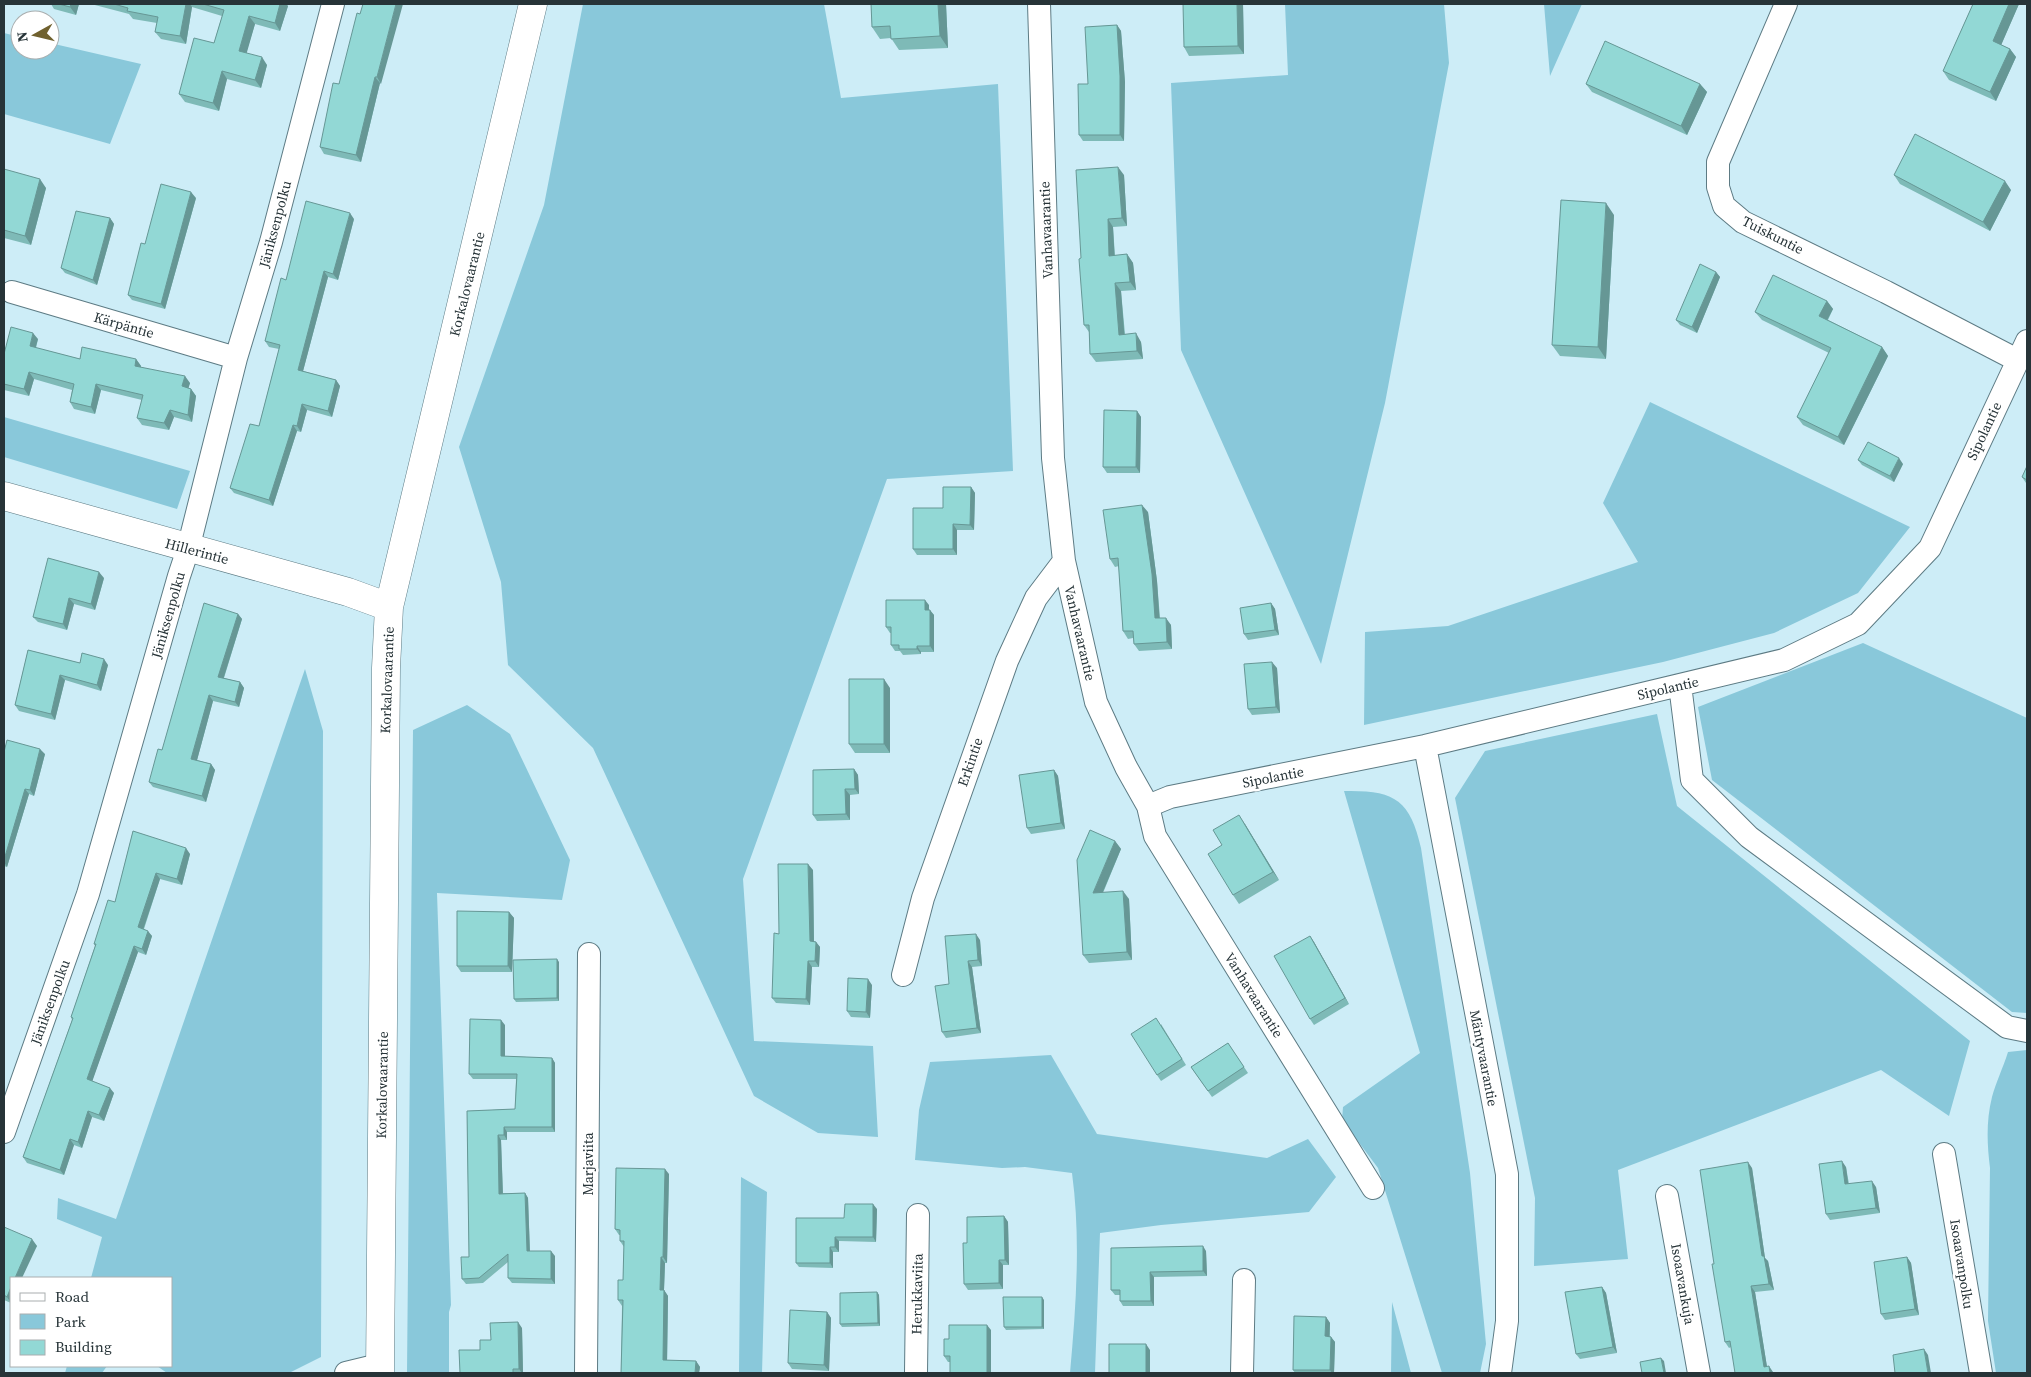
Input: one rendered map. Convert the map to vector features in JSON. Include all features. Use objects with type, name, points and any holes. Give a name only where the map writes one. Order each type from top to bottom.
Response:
[{"type":"street","name":"Jäniksenpolku","points":[[4,1132],[88,894],[188,549],[236,358],[271,242],[333,4]]},
{"type":"street","name":"Korkalovaarantie","points":[[379,1369],[386,668],[389,607],[534,4]]},
{"type":"street","name":"Vanhavaarantie","points":[[1039,4],[1053,458],[1064,561],[1096,702],[1126,767],[1148,806],[1155,836],[1373,1188]]},
{"type":"street","name":"Tuiskuntie","points":[[1786,4],[1718,162],[1718,186],[1724,206],[1743,222],[1886,292],[2022,351]]},
{"type":"street","name":"Kärpäntie","points":[[12,292],[236,358]]},
{"type":"street","name":"Sipolantie","points":[[1148,806],[1170,797],[1425,746],[1784,660],[1858,624],[1930,548],[2022,351]]},
{"type":"street","name":"Hillerintie","points":[[4,496],[188,549],[348,592],[389,607]]},
{"type":"street","name":"Erkintie","points":[[903,975],[923,898],[1007,661],[1036,598],[1064,561]]},
{"type":"street","points":[[1680,685],[1692,780],[1749,837],[2007,1027],[2027,1031]]},
{"type":"street","name":"Mäntyvaarantie","points":[[1425,746],[1507,1174],[1507,1321],[1500,1373]]},
{"type":"street","name":"Marjaviita","points":[[586,1373],[589,954]]},
{"type":"street","name":"Isoaavanpolku","points":[[1944,1154],[1980,1373]]},
{"type":"street","name":"Isoaavankuja","points":[[1667,1196],[1699,1373]]},
{"type":"street","name":"Herukkaviita","points":[[916,1373],[918,1215]]},
{"type":"street","points":[[1242,1373],[1244,1280]]},
{"type":"street","points":[[346,1373],[379,1369]]},
{"type":"green space","points":[[583,4],[824,4],[841,98],[998,84],[1013,471],[887,479],[743,879],[754,1041],[873,1046],[878,1137],[818,1133],[754,1096],[593,748],[508,665],[501,582],[459,447],[544,205]]},
{"type":"green space","points":[[1285,4],[1444,4],[1449,63],[1385,403],[1321,664],[1181,350],[1171,83],[1288,75]]},
{"type":"green space","points":[[1544,4],[1582,4],[1550,76]]},
{"type":"green space","points":[[4,33],[10,34],[10,60],[60,60],[60,45],[141,64],[110,144],[4,114]]},
{"type":"green space","points":[[1650,402],[1910,527],[1858,593],[1774,633],[1663,662],[1364,725],[1365,632],[1448,626],[1638,562],[1603,503]]},
{"type":"green space","points":[[4,417],[190,471],[177,509],[4,457]]},
{"type":"green space","points":[[1863,643],[2027,718],[2027,1013],[2012,1012],[1712,780],[1698,707]]},
{"type":"green space","points":[[305,669],[323,731],[321,1357],[289,1373],[167,1373],[158,1367],[172,1367],[172,1277],[91,1277],[102,1237],[57,1219],[58,1198],[116,1219]]},
{"type":"green space","points":[[467,705],[510,734],[570,860],[562,900],[437,893],[451,1305],[449,1312],[449,1373],[407,1373],[413,730]]},
{"type":"green space","points":[[1657,714],[1677,806],[1970,1041],[1949,1116],[1881,1070],[1618,1170],[1628,1259],[1534,1266],[1535,1198],[1455,798],[1485,751]]},
{"type":"green space","points":[[1344,791],[1376,793],[1397,801],[1405,808],[1411,818],[1417,831],[1421,848],[1470,1173],[1486,1344],[1480,1373],[1442,1373],[1378,1168],[1342,1120],[1343,1107],[1420,1053]]},
{"type":"green space","points":[[2027,1050],[2027,1373],[1996,1373],[1988,1321],[1990,1168],[1988,1124],[1994,1091],[2008,1052]]},
{"type":"green space","points":[[1051,1055],[1097,1134],[1267,1158],[1308,1139],[1336,1177],[1309,1212],[1161,1225],[1100,1233],[1095,1373],[1070,1373],[1076,1298],[1077,1248],[1072,1173],[1025,1167],[1002,1168],[915,1160],[919,1110],[930,1062]]},
{"type":"green space","points":[[741,1177],[767,1192],[762,1373],[739,1373]]},
{"type":"green space","points":[[1392,1302],[1411,1373],[1391,1373]]},
{"type":"green space","points":[[67,1367],[106,1367],[102,1373],[65,1373]]},
{"type":"building","points":[[59,4],[71,4],[70,7]]},
{"type":"building","points":[[114,4],[186,4],[180,36],[155,32],[158,17],[127,11],[128,8]]},
{"type":"building","points":[[203,4],[280,4],[275,23],[249,16],[239,51],[262,57],[255,80],[222,71],[213,103],[179,94],[194,38],[214,43],[224,10]]},
{"type":"building","points":[[363,4],[396,4],[377,77],[375,77],[356,155],[320,147],[333,83],[339,84],[357,13],[360,14]]},
{"type":"building","points":[[871,4],[938,4],[940,36],[891,39],[890,26],[872,27]]},
{"type":"building","points":[[1183,4],[1237,4],[1238,46],[1184,47]]},
{"type":"building","points":[[1973,4],[2009,4],[1993,41],[2010,49],[1990,92],[1943,71]]},
{"type":"building","points":[[1117,25],[1120,76],[1120,135],[1079,135],[1078,84],[1088,84],[1085,27]]},
{"type":"building","points":[[1605,41],[1700,84],[1681,126],[1586,84]]},
{"type":"building","points":[[1915,134],[2005,181],[1983,222],[1894,175]]},
{"type":"building","points":[[1118,167],[1122,218],[1108,219],[1109,256],[1127,254],[1130,282],[1115,283],[1119,335],[1136,333],[1137,351],[1090,354],[1089,325],[1084,325],[1079,259],[1081,258],[1076,170]]},
{"type":"building","points":[[4,169],[40,179],[25,236],[4,230]]},
{"type":"building","points":[[161,184],[191,192],[161,304],[128,295],[141,243],[145,244]]},
{"type":"building","points":[[1561,200],[1606,203],[1598,347],[1552,345]]},
{"type":"building","points":[[306,201],[350,213],[333,274],[324,271],[298,370],[336,380],[328,411],[302,404],[297,426],[293,425],[269,500],[230,488],[250,424],[259,426],[280,345],[265,341],[281,278],[286,280]]},
{"type":"building","points":[[76,211],[110,218],[93,280],[61,268]]},
{"type":"building","points":[[1700,264],[1716,272],[1692,327],[1676,320]]},
{"type":"building","points":[[1773,275],[1827,301],[1819,316],[1882,347],[1838,437],[1797,417],[1831,348],[1755,312]]},
{"type":"building","points":[[11,327],[33,333],[30,346],[80,359],[82,347],[136,359],[135,366],[185,376],[182,386],[191,389],[188,415],[170,410],[164,423],[137,418],[143,395],[96,384],[91,407],[70,402],[74,384],[29,372],[24,389],[4,384],[4,354]]},
{"type":"building","points":[[1104,410],[1137,411],[1136,467],[1103,467]]},
{"type":"building","points":[[1868,442],[1899,458],[1890,476],[1858,460]]},
{"type":"building","points":[[2027,466],[2027,480],[2022,477]]},
{"type":"building","points":[[943,487],[971,487],[970,525],[953,524],[953,549],[913,549],[913,508],[943,508]]},
{"type":"building","points":[[1142,505],[1152,574],[1155,618],[1166,618],[1167,642],[1134,644],[1133,631],[1123,631],[1118,558],[1110,559],[1103,510]]},
{"type":"building","points":[[48,558],[99,572],[91,604],[69,598],[63,624],[33,617]]},
{"type":"building","points":[[886,600],[925,600],[925,610],[930,610],[930,646],[917,646],[917,649],[899,649],[899,645],[891,645],[891,627],[886,627]]},
{"type":"building","points":[[204,603],[238,614],[218,677],[240,682],[235,702],[209,695],[191,759],[211,764],[202,796],[149,782],[158,749],[162,750]]},
{"type":"building","points":[[1271,603],[1275,630],[1244,634],[1240,608]]},
{"type":"building","points":[[28,650],[80,663],[82,653],[104,659],[97,685],[60,675],[51,714],[15,705]]},
{"type":"building","points":[[1272,662],[1276,707],[1248,709],[1244,664]]},
{"type":"building","points":[[849,679],[884,679],[884,744],[849,744]]},
{"type":"building","points":[[7,740],[40,749],[30,790],[25,789],[4,860],[4,752]]},
{"type":"building","points":[[854,769],[855,789],[845,789],[846,814],[813,815],[813,770]]},
{"type":"building","points":[[1054,770],[1061,823],[1027,828],[1019,775]]},
{"type":"building","points":[[1239,815],[1273,872],[1233,895],[1208,854],[1222,845],[1213,830]]},
{"type":"building","points":[[1090,830],[1115,841],[1093,893],[1123,891],[1127,952],[1083,955],[1077,860]]},
{"type":"building","points":[[133,831],[186,848],[177,879],[156,873],[138,927],[148,931],[142,949],[134,946],[87,1079],[110,1088],[99,1115],[88,1111],[78,1142],[70,1139],[60,1170],[23,1157],[73,1018],[71,1017],[96,944],[94,944],[108,900],[115,902]]},
{"type":"building","points":[[778,864],[808,864],[810,941],[816,942],[815,961],[808,961],[806,999],[772,998],[774,933],[779,934]]},
{"type":"building","points":[[457,911],[509,912],[508,966],[457,966]]},
{"type":"building","points":[[976,934],[978,960],[968,961],[977,1028],[942,1032],[935,986],[949,984],[945,936]]},
{"type":"building","points":[[1310,936],[1345,998],[1310,1019],[1274,956]]},
{"type":"building","points":[[557,959],[557,998],[514,999],[513,960]]},
{"type":"building","points":[[848,978],[868,979],[866,1012],[847,1011]]},
{"type":"building","points":[[1156,1018],[1182,1059],[1157,1075],[1131,1034]]},
{"type":"building","points":[[470,1019],[501,1020],[501,1056],[552,1058],[552,1127],[504,1127],[504,1135],[498,1135],[499,1194],[525,1193],[527,1251],[551,1251],[551,1279],[508,1278],[508,1254],[479,1278],[462,1279],[461,1257],[469,1257],[467,1111],[515,1109],[517,1074],[469,1074]]},
{"type":"building","points":[[1228,1043],[1244,1067],[1208,1091],[1191,1067]]},
{"type":"building","points":[[1842,1161],[1845,1184],[1872,1181],[1876,1208],[1826,1214],[1819,1164]]},
{"type":"building","points":[[1748,1162],[1762,1256],[1764,1256],[1769,1284],[1751,1286],[1764,1367],[1769,1366],[1770,1373],[1735,1373],[1730,1341],[1725,1342],[1712,1264],[1714,1264],[1700,1170]]},
{"type":"building","points":[[616,1168],[665,1169],[663,1257],[661,1257],[660,1290],[664,1290],[663,1360],[696,1361],[695,1373],[621,1373],[623,1300],[618,1300],[618,1280],[623,1280],[624,1241],[620,1241],[620,1230],[615,1229]]},
{"type":"building","points":[[845,1204],[873,1204],[873,1237],[835,1237],[835,1247],[830,1247],[830,1263],[796,1263],[796,1218],[844,1218]]},
{"type":"building","points":[[1004,1216],[1005,1260],[999,1260],[999,1283],[964,1284],[963,1243],[967,1243],[967,1217]]},
{"type":"building","points":[[4,1227],[32,1239],[15,1277],[10,1277],[10,1290],[7,1297],[4,1295]]},
{"type":"building","points":[[1203,1246],[1203,1271],[1150,1272],[1151,1301],[1120,1301],[1120,1290],[1111,1290],[1111,1248]]},
{"type":"building","points":[[1907,1257],[1915,1309],[1881,1314],[1874,1262]]},
{"type":"building","points":[[1602,1287],[1613,1347],[1576,1354],[1565,1292]]},
{"type":"building","points":[[877,1292],[878,1323],[840,1324],[840,1293]]},
{"type":"building","points":[[1003,1297],[1042,1297],[1042,1327],[1004,1327]]},
{"type":"building","points":[[790,1310],[827,1312],[824,1365],[788,1363]]},
{"type":"building","points":[[1294,1316],[1326,1317],[1325,1336],[1331,1337],[1330,1370],[1293,1370]]},
{"type":"building","points":[[518,1322],[519,1369],[513,1369],[513,1373],[460,1373],[459,1350],[480,1350],[480,1340],[491,1340],[490,1323]]},
{"type":"building","points":[[949,1325],[987,1325],[987,1373],[950,1373],[950,1356],[944,1356],[944,1339],[949,1339]]},
{"type":"building","points":[[1109,1344],[1146,1344],[1146,1373],[1109,1373]]},
{"type":"building","points":[[1924,1349],[1928,1373],[1895,1373],[1893,1355]]},
{"type":"building","points":[[1661,1358],[1664,1373],[1642,1373],[1640,1362]]}]
